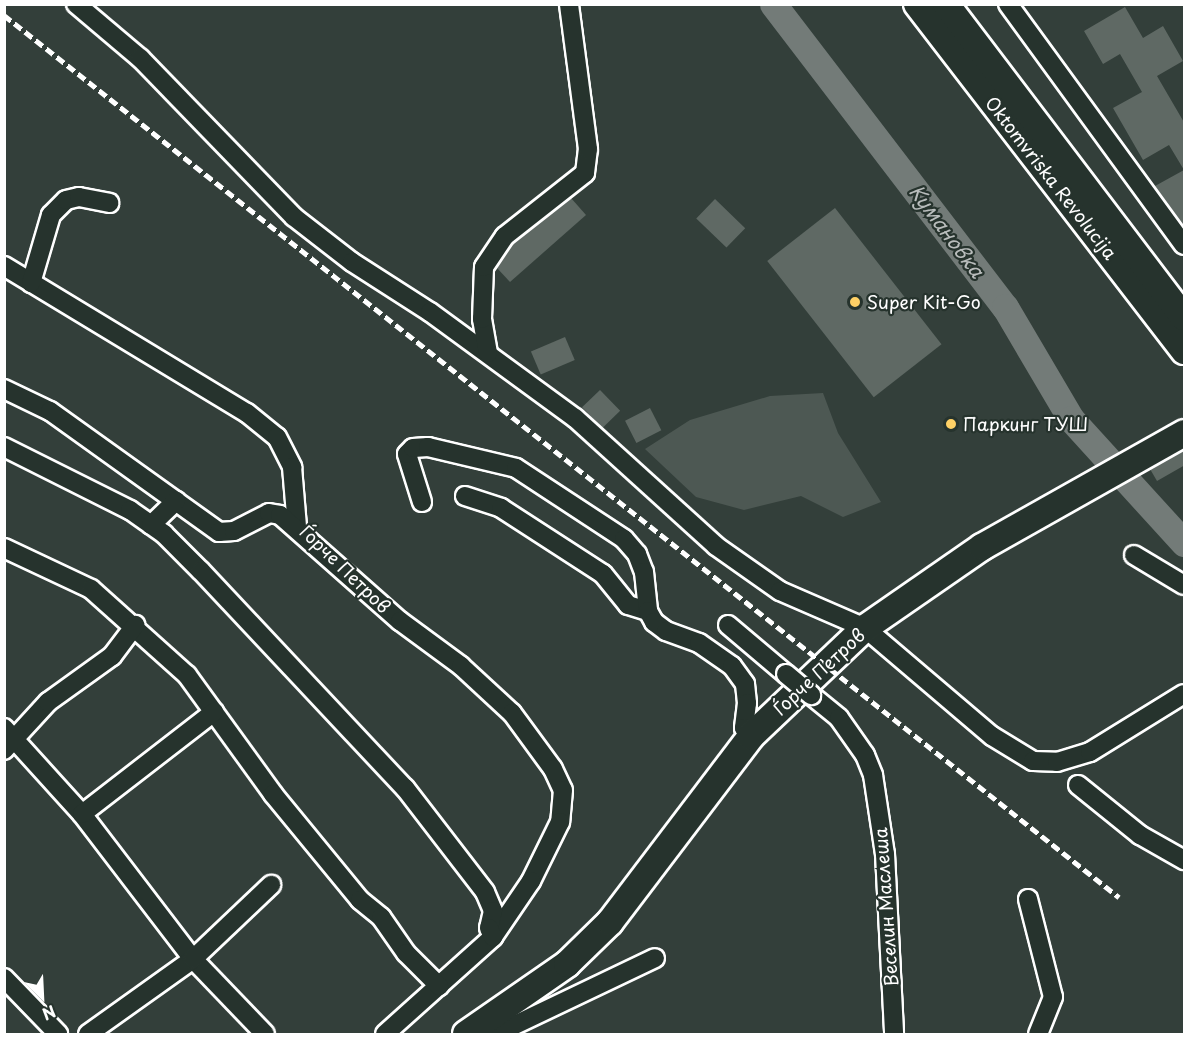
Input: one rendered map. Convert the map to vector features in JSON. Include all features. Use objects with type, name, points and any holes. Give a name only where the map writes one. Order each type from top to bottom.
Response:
[{"type":"street","points":[[76,4],[140,58],[294,217],[352,262],[488,353],[575,418],[716,546],[780,591],[865,628],[992,736],[1033,761],[1057,762],[1090,752],[1185,694]]},
{"type":"street","points":[[488,353],[482,319],[484,267],[505,236],[585,173],[588,148],[569,4]]},
{"type":"street","name":"Oktomvriska Revolucija","points":[[917,4],[1185,351]]},
{"type":"street","name":"Oktomvriska Revolucija","points":[[946,4],[1185,317]]},
{"type":"street","points":[[1008,4],[1185,245]]},
{"type":"street","points":[[31,283],[51,215],[66,200],[79,197],[109,203]]},
{"type":"street","name":"Ѓорче Петров","points":[[4,266],[247,413],[277,437],[292,466],[297,527],[400,621],[461,666],[512,713],[553,769],[563,790],[560,822],[531,882],[493,937],[385,1035]]},
{"type":"street","points":[[4,388],[50,411],[219,532],[234,531],[268,513],[280,514],[297,527]]},
{"type":"street","name":"Ѓорче Петров","points":[[466,1035],[567,964],[610,922],[751,736],[865,628],[982,547],[1177,437]]},
{"type":"street","points":[[4,447],[130,510],[151,525],[208,578],[405,788],[484,892],[493,911],[489,928],[493,937]]},
{"type":"street","points":[[422,502],[407,454],[413,448],[428,447],[516,468],[624,539],[637,554],[644,572],[648,611]]},
{"type":"street","points":[[465,496],[501,508],[603,574],[628,604],[648,611],[666,631],[699,643],[732,666],[745,684],[747,703],[744,728],[751,736]]},
{"type":"street","points":[[151,525],[176,501]]},
{"type":"street","points":[[4,548],[91,589],[135,626],[187,675],[273,794],[360,900],[381,917],[406,953],[439,986]]},
{"type":"street","points":[[1134,555],[1185,585]]},
{"type":"street","name":"Веселин Маслеша","points":[[728,625],[839,718],[865,755],[873,775],[885,854],[894,1035]]},
{"type":"street","points":[[135,626],[112,656],[48,702],[8,740],[82,814],[193,959],[265,1035]]},
{"type":"street","points":[[82,814],[214,712]]},
{"type":"street","points":[[1078,785],[1140,835],[1185,860]]},
{"type":"street","points":[[88,1035],[193,959],[271,885]]},
{"type":"street","points":[[1028,899],[1053,997],[1038,1035]]},
{"type":"street","points":[[496,1035],[655,958]]},
{"type":"street","points":[[4,978],[58,1035]]},
{"type":"shaded area","points":[[823,393],[838,433],[881,502],[843,517],[801,496],[744,510],[696,497],[645,449],[690,420],[770,396]]},
{"type":"building","points":[[1125,7],[1143,38],[1163,26],[1183,61],[1157,76],[1185,124],[1185,227],[1155,186],[1184,170],[1169,145],[1143,160],[1113,108],[1142,92],[1120,54],[1103,64],[1084,31]]},
{"type":"building","points":[[571,198],[586,215],[510,282],[497,268],[513,244]]},
{"type":"building","points":[[715,199],[745,228],[726,248],[696,218]]},
{"type":"building","name":"Super Kit-Go","points":[[835,208],[942,344],[874,397],[767,261]]},
{"type":"building","points":[[565,337],[575,360],[541,374],[531,351]]},
{"type":"building","points":[[600,390],[620,411],[602,428],[582,407]]},
{"type":"building","points":[[650,408],[661,430],[636,443],[625,421]]},
{"type":"building","points":[[1185,450],[1185,465],[1157,481],[1150,469]]},
{"type":"waterway","name":"Кумановка","points":[[773,4],[1005,307],[1071,419],[1184,543]]},
{"type":"railway","points":[[4,15],[1119,897]]},
{"type":"place","name":"Super Kit-Go","points":[[855,302]]},
{"type":"place","name":"Паркинг ТУШ","points":[[951,424]]}]
